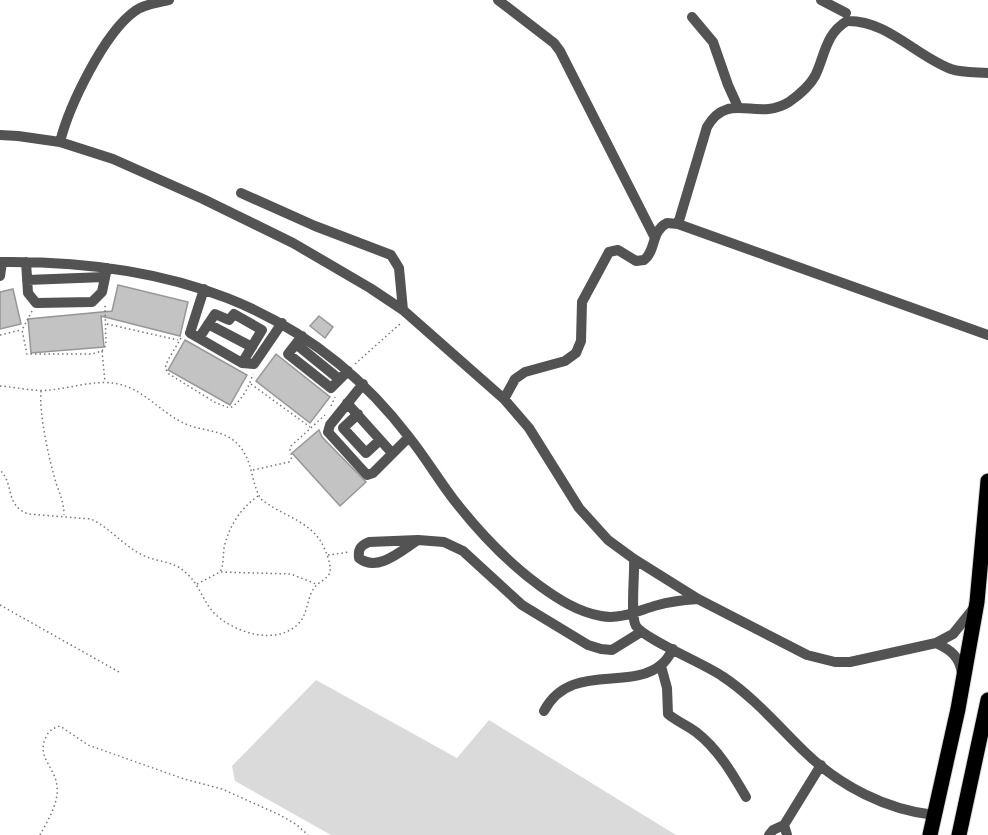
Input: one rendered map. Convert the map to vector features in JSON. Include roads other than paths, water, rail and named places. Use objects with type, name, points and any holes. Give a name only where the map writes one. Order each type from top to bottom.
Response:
[{"type":"highway","points":[[930,835],[977,602],[988,481]]},
{"type":"highway","points":[[959,835],[988,700]]},
{"type":"street","points":[[60,142],[75,100],[112,36],[137,9],[170,0]]},
{"type":"street","points":[[498,0],[560,51],[654,236]]},
{"type":"street","points":[[821,0],[846,17],[890,34],[950,69],[988,73]]},
{"type":"street","points":[[678,224],[706,127],[711,120],[723,110],[738,107],[760,111],[771,110],[797,96],[816,74],[825,46],[832,33],[846,17],[846,0]]},
{"type":"street","points":[[692,17],[713,42],[738,107]]},
{"type":"street","points":[[0,135],[26,136],[60,142],[113,159],[203,198],[292,243],[360,282],[406,313],[504,399],[529,428],[579,508],[608,540],[698,599],[793,649],[821,660],[843,662],[865,660],[936,643],[953,634],[977,602]]},
{"type":"street","points":[[241,192],[305,222],[391,255],[399,268],[406,313]]},
{"type":"street","points":[[504,399],[515,379],[525,372],[565,361],[576,353],[582,341],[582,302],[609,252],[618,250],[636,261],[644,260],[649,255],[654,236],[664,224],[678,224],[988,335]]},
{"type":"street","points":[[0,276],[1,262],[26,262],[106,272],[140,273],[230,298],[282,323],[299,340],[344,375],[363,384],[409,437],[465,514],[499,551],[553,595],[588,613],[610,617],[633,614],[672,602],[698,599]]},
{"type":"street","points":[[26,262],[28,293],[36,303],[92,302],[102,292],[106,272]]},
{"type":"street","points":[[27,280],[106,272]]},
{"type":"street","points":[[194,335],[204,289]]},
{"type":"street","points":[[194,335],[208,324],[215,314],[229,320],[234,314],[262,330],[242,363]]},
{"type":"street","points":[[194,335],[242,363],[254,364],[282,323]]},
{"type":"street","points":[[208,324],[252,347]]},
{"type":"street","points":[[299,340],[288,354],[331,388],[344,375]]},
{"type":"street","points":[[363,384],[330,425],[328,432],[367,475],[373,473],[409,437]]},
{"type":"street","points":[[347,403],[392,453]]},
{"type":"street","points":[[358,414],[344,428],[366,453],[380,440]]},
{"type":"street","points":[[418,540],[384,561],[373,564],[365,563],[359,558],[358,551],[361,545],[369,542],[418,540],[444,543],[463,551],[522,604],[588,645],[612,650],[641,633]]},
{"type":"street","points":[[634,559],[633,614],[635,624],[641,633],[709,667],[735,684],[820,765],[851,786],[877,800],[915,813],[934,815]]},
{"type":"street","points":[[936,643],[949,650],[959,660],[963,680]]},
{"type":"street","points":[[544,711],[551,699],[568,686],[639,675],[661,666],[673,649]]},
{"type":"street","points":[[661,666],[667,688],[668,714],[695,731],[710,744],[728,767],[746,797]]},
{"type":"street","points":[[768,835],[773,830],[786,830],[820,765]]}]
